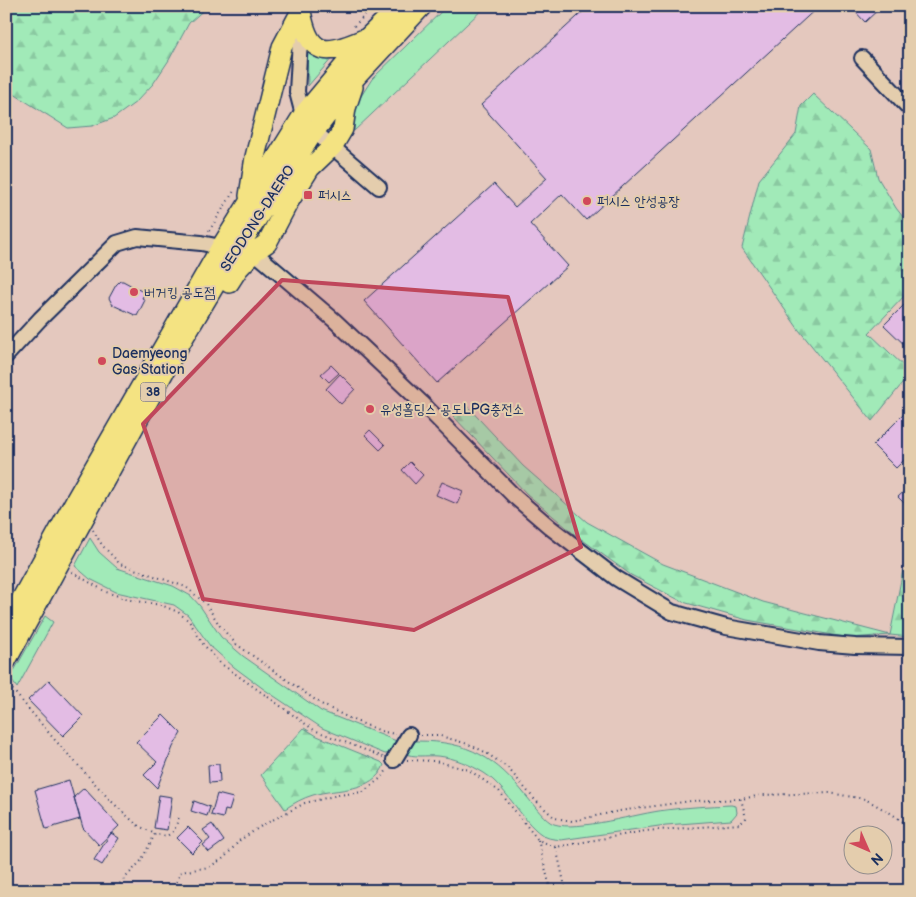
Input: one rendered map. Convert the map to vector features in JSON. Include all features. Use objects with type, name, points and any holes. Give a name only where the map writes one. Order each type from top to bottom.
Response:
[{"type":"main road","name":"SEODONG-DAERO","points":[[6,627],[75,501],[221,247],[303,115],[370,36],[400,6]]},
{"type":"main road","name":"SEODONG-DAERO","points":[[6,661],[171,359],[225,268],[314,132],[356,77],[422,6]]},
{"type":"main road","points":[[301,8],[305,29],[312,44],[326,51],[340,49],[370,36]]},
{"type":"main road","points":[[248,204],[255,157],[282,47],[301,8]]},
{"type":"main road","points":[[171,359],[205,324],[238,269],[254,252],[267,243],[288,203],[310,168],[333,146],[343,129],[346,108],[356,77]]},
{"type":"street","points":[[301,8],[298,92],[303,115],[314,132],[333,146],[379,187]]},
{"type":"street","points":[[862,58],[910,109]]},
{"type":"street","points":[[6,356],[40,318],[117,243],[137,237],[201,243],[221,247]]},
{"type":"street","points":[[254,252],[334,320],[422,403],[515,497],[551,528],[624,583],[672,612],[726,627],[837,645],[910,647]]},
{"type":"street","points":[[394,760],[409,735]]},
{"type":"path","points":[[348,28],[354,26],[374,6]]},
{"type":"path","points":[[85,516],[102,545],[120,564],[186,587],[206,604],[220,626],[236,644],[321,704],[352,720],[384,732],[409,735],[437,735],[468,744],[485,752],[508,768],[535,800],[555,818],[572,821],[619,811],[691,801],[742,799],[762,795],[829,793],[865,799],[892,814],[910,828]]},
{"type":"path","points":[[6,682],[54,739],[110,800],[137,825],[155,834],[168,836],[174,831],[180,816]]},
{"type":"path","points":[[172,891],[180,872],[209,867],[224,858],[240,840],[304,803],[338,795],[363,792],[381,778],[394,760]]},
{"type":"path","points":[[113,891],[141,862],[155,834]]},
{"type":"path","points":[[538,840],[551,891]]},
{"type":"path","points":[[556,847],[566,891]]},
{"type":"highlighted area","points":[[282,280],[508,297],[581,547],[414,630],[203,599],[143,424]]},
{"type":"green space","points":[[6,6],[208,6],[189,23],[169,60],[153,84],[136,102],[114,118],[92,126],[68,128],[6,89]]},
{"type":"green space","points":[[447,6],[486,6],[354,131],[356,104],[372,79]]},
{"type":"green space","points":[[307,42],[339,50],[308,86]]},
{"type":"green space","points":[[813,94],[871,149],[878,178],[896,208],[910,226],[910,293],[908,292],[869,333],[910,374],[872,421],[799,330],[742,248],[759,180],[796,134],[801,106]]},
{"type":"green space","points":[[465,404],[523,466],[587,522],[663,564],[763,602],[890,635],[850,638],[747,620],[683,602],[631,575],[573,533],[527,494],[453,416]]},
{"type":"green space","points":[[90,538],[99,552],[117,568],[173,586],[191,596],[221,637],[243,656],[321,711],[399,742],[392,753],[385,754],[322,728],[265,690],[210,646],[188,615],[174,605],[116,592],[90,579],[75,566]]},
{"type":"green space","points":[[903,570],[910,578],[910,637],[890,635]]},
{"type":"green space","points":[[45,616],[53,622],[17,688],[10,678]]},
{"type":"green space","points":[[304,728],[317,736],[381,762],[384,765],[372,781],[363,785],[313,795],[285,809],[261,775]]},
{"type":"green space","points":[[417,741],[452,744],[480,754],[516,783],[544,816],[554,824],[578,826],[654,812],[706,806],[736,806],[737,813],[731,820],[666,825],[561,840],[549,838],[530,824],[501,788],[479,770],[449,758],[403,753],[409,743]]},
{"type":"building","name":"퍼시스 안성공장","points":[[589,6],[819,6],[586,220],[562,194],[530,224],[568,266],[437,383],[364,301],[494,184],[515,207],[547,178],[481,105]]},
{"type":"building","points":[[850,6],[882,6],[865,22]]},
{"type":"building","points":[[120,281],[145,293],[142,298],[145,300],[137,316],[113,305],[109,298]]},
{"type":"building","points":[[904,305],[910,311],[910,350],[884,325]]},
{"type":"building","points":[[331,365],[339,373],[329,382],[321,374]]},
{"type":"building","points":[[340,374],[355,389],[341,404],[326,389]]},
{"type":"building","points":[[910,408],[910,454],[896,468],[873,445]]},
{"type":"building","points":[[370,430],[385,445],[380,450],[365,435]]},
{"type":"building","points":[[410,462],[423,475],[415,484],[402,470]]},
{"type":"building","points":[[442,482],[463,491],[457,504],[436,495]]},
{"type":"building","points":[[910,486],[910,509],[898,497]]},
{"type":"building","points":[[49,680],[83,716],[63,736],[28,700]]},
{"type":"building","points":[[163,715],[181,733],[173,747],[157,788],[144,775],[157,762],[136,742]]},
{"type":"building","points":[[219,764],[220,782],[209,783],[208,765]]},
{"type":"building","points":[[69,780],[80,819],[46,829],[35,790]]},
{"type":"building","points":[[84,788],[119,826],[99,845],[83,828],[74,797]]},
{"type":"building","points":[[217,794],[233,798],[229,811],[225,810],[223,818],[211,815]]},
{"type":"building","points":[[159,795],[172,797],[167,830],[154,828]]},
{"type":"building","points":[[194,801],[210,807],[207,816],[191,811]]},
{"type":"building","points":[[212,824],[224,841],[209,852],[203,845],[210,839],[203,830]]},
{"type":"building","points":[[188,827],[203,842],[192,853],[177,838]]},
{"type":"building","points":[[111,833],[119,838],[102,865],[94,860]]},
{"type":"place","name":"퍼시스","points":[[308,195]]},
{"type":"place","name":"퍼시스 안성공장","points":[[587,201]]},
{"type":"place","name":"버거킹 공도점","points":[[134,292]]},
{"type":"place","name":"Daemyeong Gas Station","points":[[102,361]]},
{"type":"place","name":"유성홀딩스 공도LPG충전소","points":[[370,409]]}]
